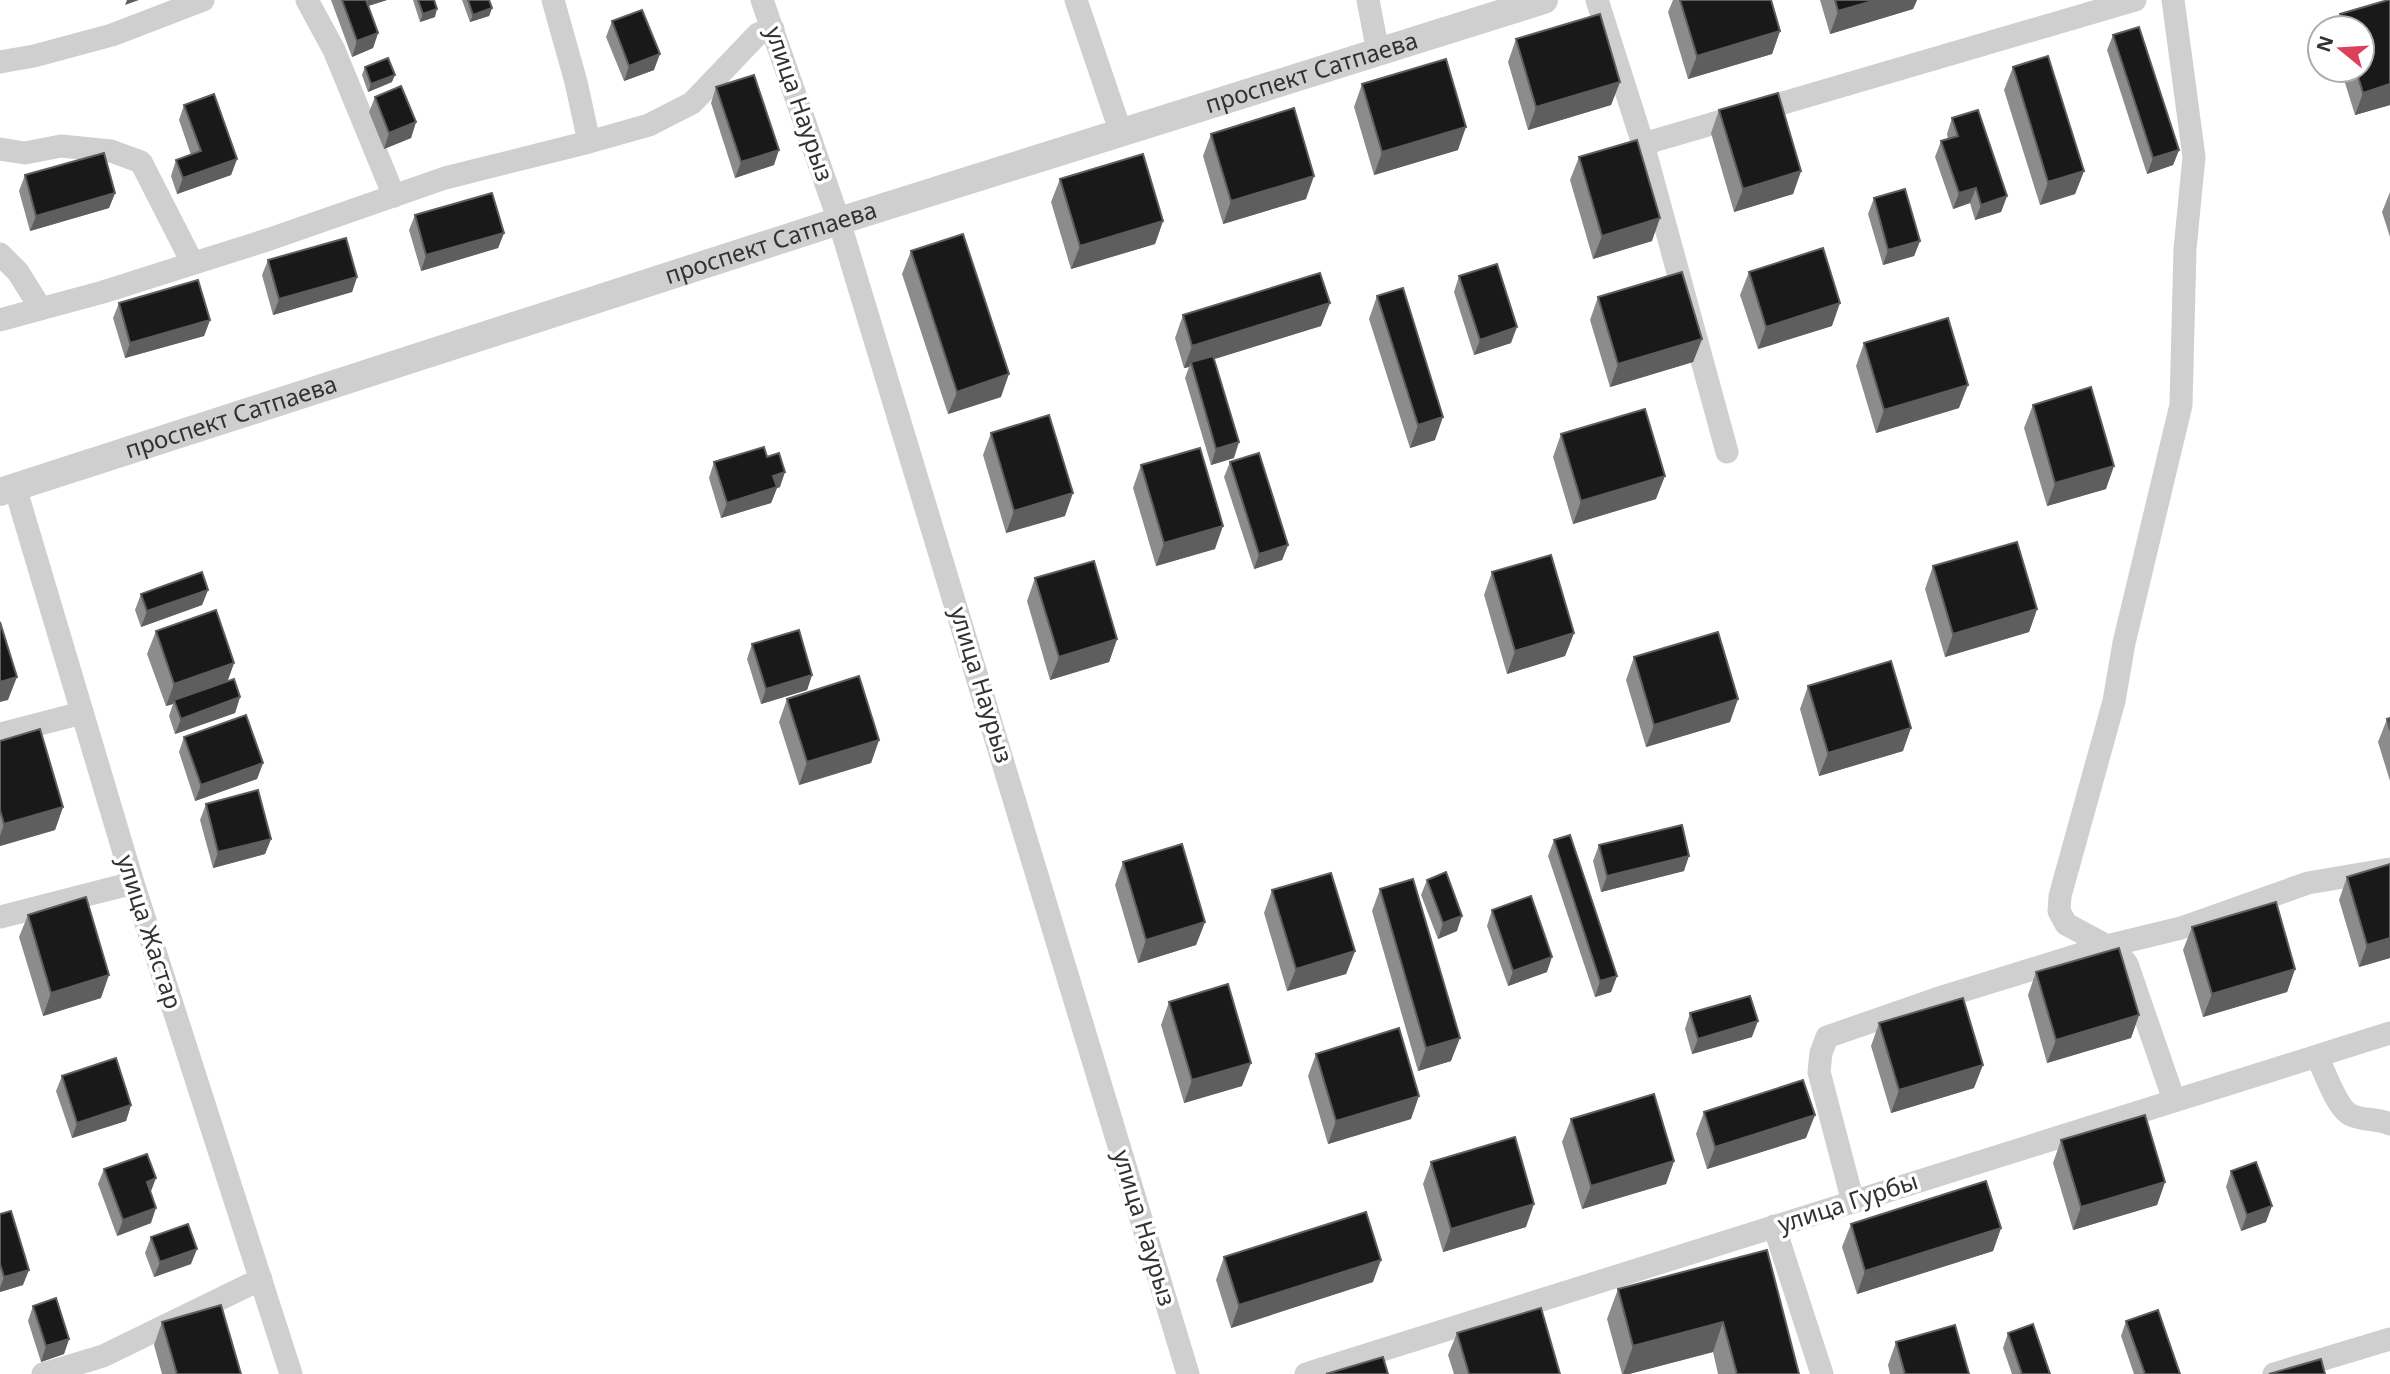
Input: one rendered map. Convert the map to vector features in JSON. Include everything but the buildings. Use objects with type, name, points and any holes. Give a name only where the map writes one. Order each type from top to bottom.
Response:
[{"type":"street","points":[[0,62],[112,35],[203,0]]},
{"type":"street","points":[[307,0],[334,50],[394,196]]},
{"type":"street","points":[[553,0],[576,82],[589,142]]},
{"type":"street","name":"улица Наурыз","points":[[762,0],[839,221],[1188,1374]]},
{"type":"street","points":[[1076,0],[1121,133]]},
{"type":"street","points":[[1368,0],[1378,52]]},
{"type":"street","name":"проспект Сатпаева","points":[[8,489],[839,221],[1544,0]]},
{"type":"street","points":[[1597,0],[1643,144],[1727,453]]},
{"type":"street","points":[[1643,144],[2135,0]]},
{"type":"street","points":[[2173,0],[2194,157],[2185,249],[2181,405],[2124,643],[2114,701],[2060,896],[2059,911],[2066,924],[2118,953],[2127,964],[2174,1100]]},
{"type":"street","points":[[0,320],[103,292],[270,239],[445,178],[649,125],[692,103],[758,34],[773,29]]},
{"type":"street","points":[[0,149],[25,153],[61,146],[111,151],[141,162],[192,262]]},
{"type":"street","points":[[0,254],[18,272],[41,309]]},
{"type":"street","name":"улица Жастар","points":[[8,489],[82,713],[133,883],[291,1374]]},
{"type":"street","points":[[0,734],[82,713]]},
{"type":"street","points":[[1853,1202],[1819,1072],[1827,1037],[1936,999],[2107,946],[2181,928],[2308,883],[2390,869]]},
{"type":"street","points":[[0,917],[133,883]]},
{"type":"street","name":"улица Гурбы","points":[[1306,1374],[2390,1033]]},
{"type":"street","points":[[2317,1056],[2343,1109],[2352,1116],[2380,1119],[2390,1124]]},
{"type":"street","points":[[1774,1226],[1822,1374]]},
{"type":"street","points":[[43,1374],[107,1365],[261,1279]]},
{"type":"street","points":[[2274,1374],[2390,1339]]}]
